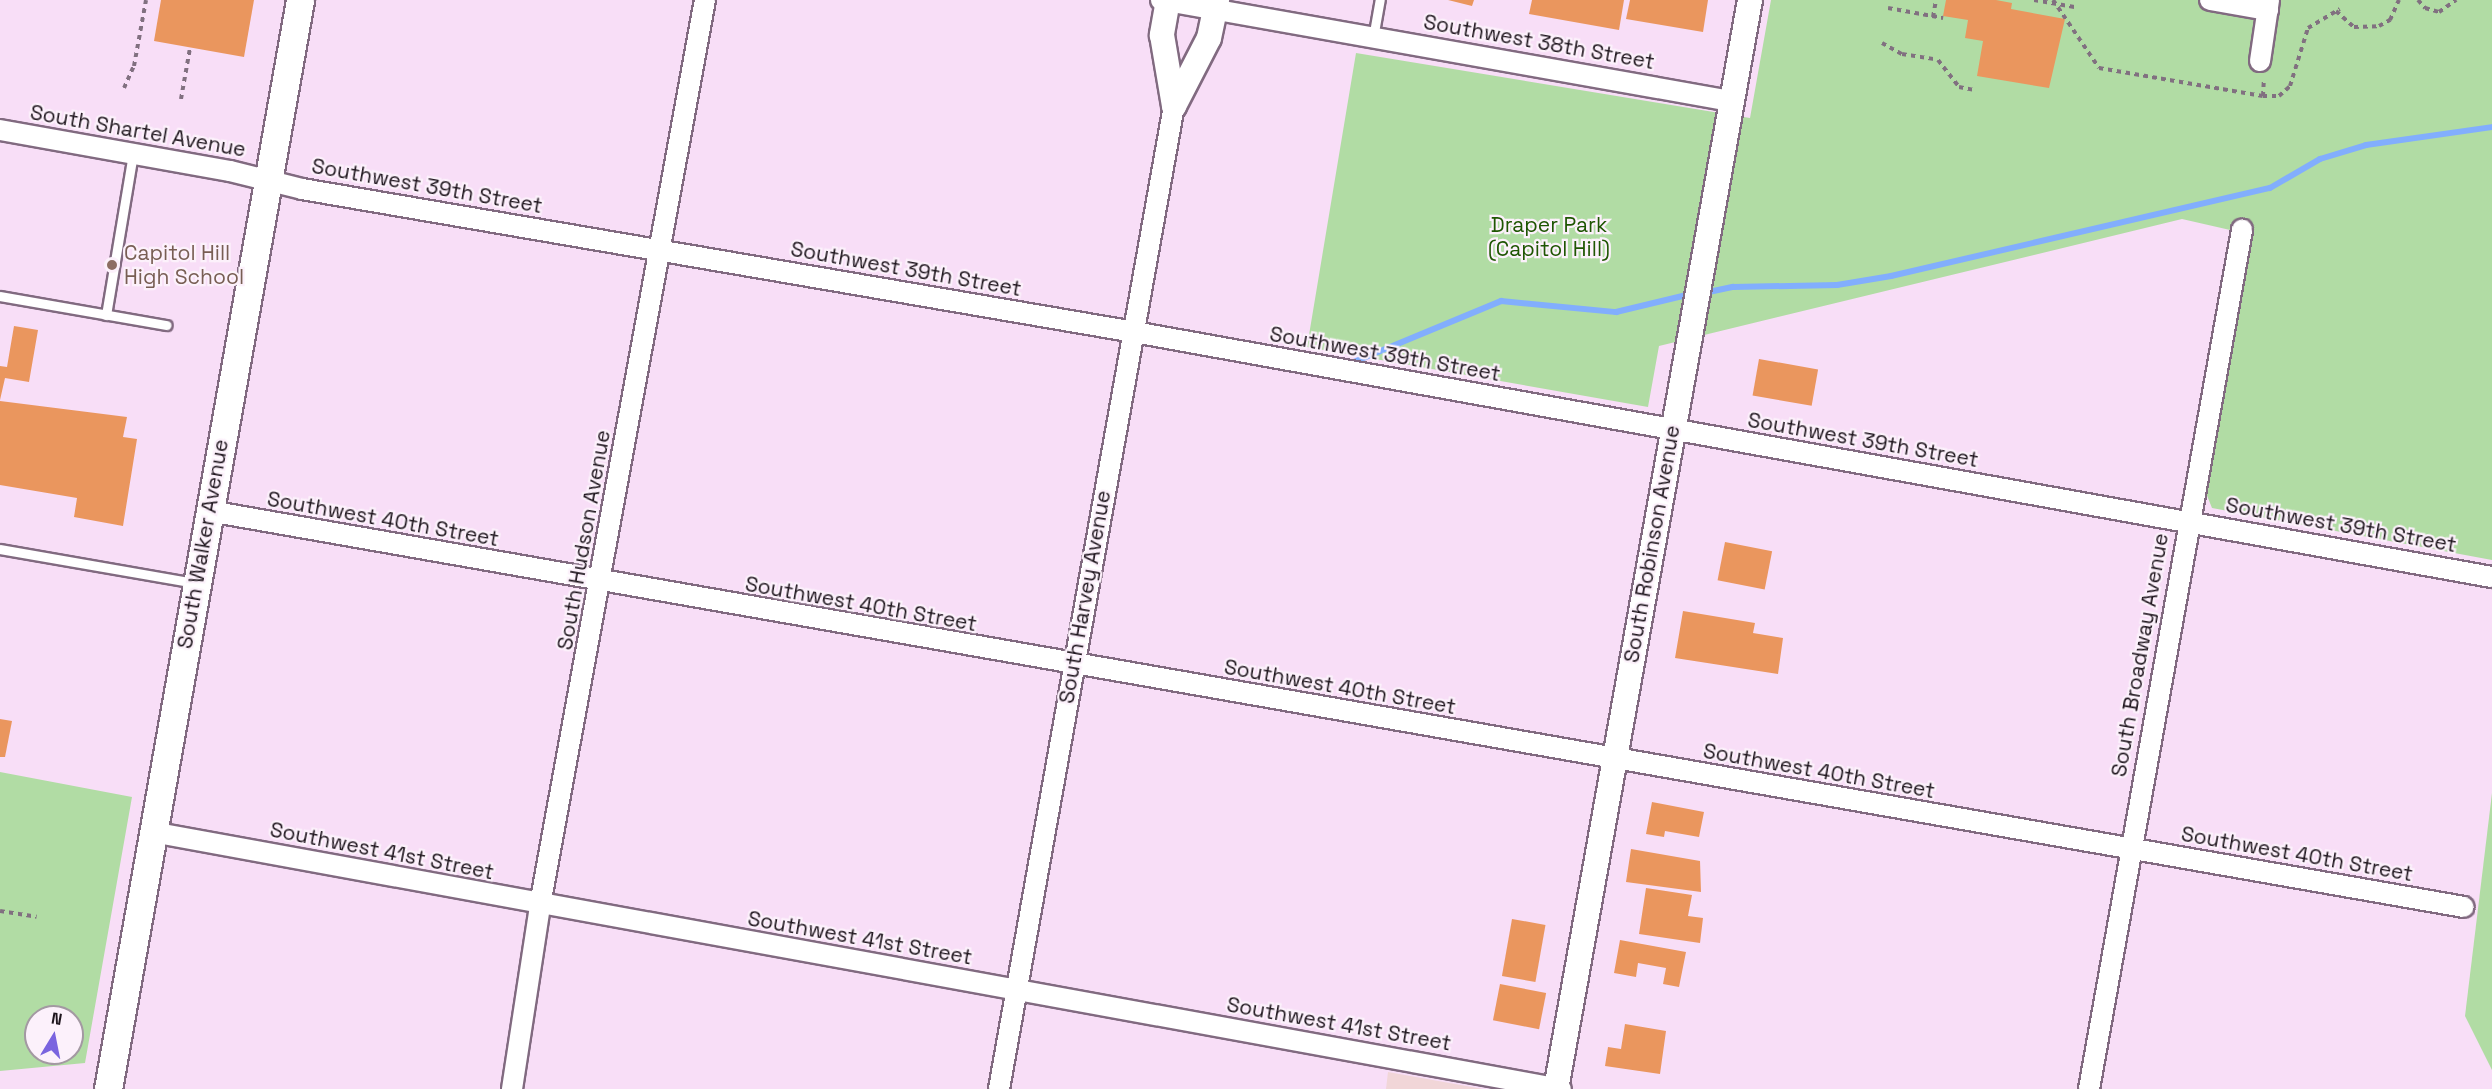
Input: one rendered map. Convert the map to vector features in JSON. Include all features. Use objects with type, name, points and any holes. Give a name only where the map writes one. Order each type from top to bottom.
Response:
[{"type":"main road","name":"South Walker Avenue","points":[[108,1089],[300,0]]},
{"type":"street","name":"South Hudson Avenue","points":[[512,1089],[540,905],[602,583],[705,0]]},
{"type":"street","name":"Southwest 38th Street","points":[[1166,0],[1216,5],[1373,38],[1731,100]]},
{"type":"street","name":"South Harvey Avenue","points":[[1166,0],[1162,35],[1174,106]]},
{"type":"street","name":"South Robinson Avenue","points":[[1558,1089],[1672,431],[1750,0]]},
{"type":"street","points":[[2210,0],[2268,5],[2260,61]]},
{"type":"street","name":"South Harvey Avenue","points":[[999,1089],[1174,106],[1202,55],[1216,5]]},
{"type":"street","name":"South Shartel Avenue","points":[[0,130],[268,180]]},
{"type":"street","name":"Southwest 39th Street","points":[[268,180],[661,251],[1134,332],[1672,431],[2188,521],[2492,577]]},
{"type":"street","name":"South Broadway Avenue","points":[[2089,1089],[2188,521],[2242,230]]},
{"type":"street","name":"Southwest 40th Street","points":[[209,511],[602,583],[2463,907]]},
{"type":"street","name":"Southwest 41st Street","points":[[152,832],[540,905],[1558,1089]]},
{"type":"lane","points":[[1373,38],[1380,0]]},
{"type":"lane","points":[[106,315],[133,153]]},
{"type":"lane","points":[[0,296],[166,325]]},
{"type":"lane","points":[[0,549],[196,584]]},
{"type":"path","points":[[124,88],[134,66],[146,0]]},
{"type":"path","points":[[1933,17],[1936,0]]},
{"type":"path","points":[[2034,0],[2074,7]]},
{"type":"path","points":[[2054,2],[2099,68],[2263,96],[2279,96],[2290,86],[2308,28],[2338,10],[2354,27],[2379,26],[2390,20],[2399,0]]},
{"type":"path","points":[[2418,0],[2425,8],[2439,12],[2456,0]]},
{"type":"path","points":[[1888,8],[1943,18]]},
{"type":"path","points":[[1882,43],[1902,54],[1938,60],[1959,87],[1974,90]]},
{"type":"path","points":[[181,99],[190,48]]},
{"type":"path","points":[[0,911],[37,917]]},
{"type":"shaded area","points":[[1388,1072],[1483,1089],[1386,1089]]},
{"type":"green space","name":"Draper Park (Capitol Hill)","points":[[1771,0],[2492,0],[2492,560],[2212,508],[2206,493],[2252,235],[2182,219],[1659,346],[1648,407],[1307,347],[1356,53],[1750,118]]},
{"type":"green space","points":[[0,772],[132,797],[85,1063],[84,1005],[24,1005],[24,1065],[64,1065],[0,1071]]},
{"type":"green space","points":[[2492,793],[2492,1070],[2465,1016]]},
{"type":"building","points":[[161,0],[254,0],[244,57],[154,41]]},
{"type":"building","points":[[1448,0],[1474,0],[1472,6]]},
{"type":"building","points":[[1532,0],[1624,0],[1619,30],[1529,14]]},
{"type":"building","points":[[1630,0],[1708,0],[1703,32],[1626,19]]},
{"type":"building","points":[[1946,0],[1996,0],[2012,3],[2011,9],[2065,19],[2049,88],[1977,76],[1983,41],[1965,38],[1968,20],[1943,16]]},
{"type":"building","points":[[14,326],[38,330],[29,382],[5,378],[0,400],[0,366],[7,367]]},
{"type":"building","points":[[1759,359],[1818,369],[1812,406],[1753,395]]},
{"type":"building","points":[[0,401],[127,417],[123,437],[137,439],[123,526],[74,517],[77,498],[0,485]]},
{"type":"building","points":[[1725,542],[1772,551],[1765,589],[1718,580]]},
{"type":"building","points":[[1683,611],[1755,623],[1753,633],[1783,638],[1778,674],[1675,658]]},
{"type":"building","points":[[0,719],[12,721],[5,757],[0,757]]},
{"type":"building","points":[[1652,802],[1704,812],[1699,837],[1665,831],[1664,837],[1646,834]]},
{"type":"building","points":[[1631,849],[1700,861],[1701,892],[1626,882]]},
{"type":"building","points":[[1646,888],[1692,895],[1688,916],[1703,918],[1700,943],[1639,934]]},
{"type":"building","points":[[1512,919],[1545,925],[1535,982],[1502,976]]},
{"type":"building","points":[[1620,940],[1686,952],[1679,987],[1663,984],[1666,968],[1638,963],[1636,977],[1614,973]]},
{"type":"building","points":[[1500,984],[1546,993],[1539,1029],[1493,1020]]},
{"type":"building","points":[[1625,1024],[1666,1031],[1660,1074],[1605,1066],[1608,1047],[1621,1049]]},
{"type":"waterway","points":[[1704,293],[1733,287],[1837,285],[1891,276],[2270,188],[2320,159],[2366,145],[2492,127]]},
{"type":"waterway","points":[[1349,364],[1501,301],[1616,312],[1691,294]]},
{"type":"place","name":"Capitol Hill High School","points":[[112,265]]}]
